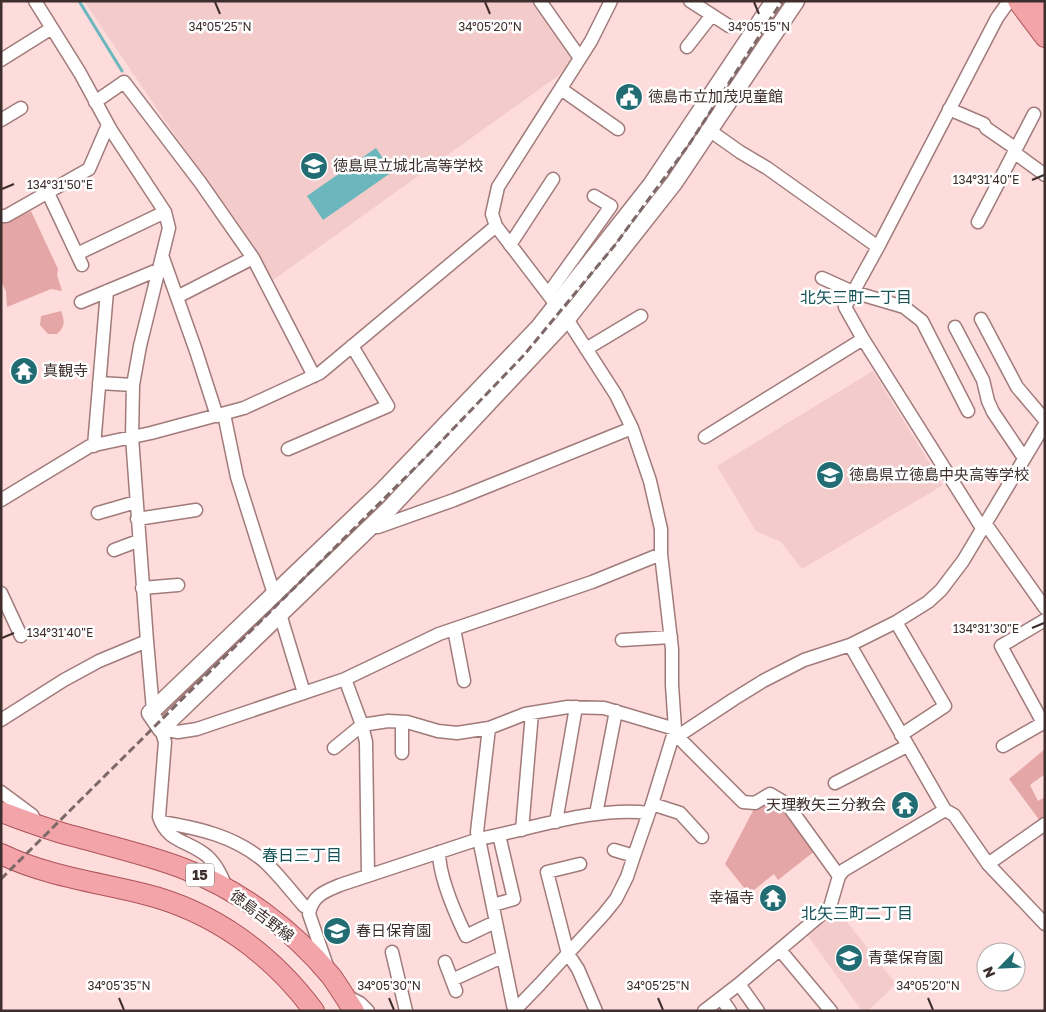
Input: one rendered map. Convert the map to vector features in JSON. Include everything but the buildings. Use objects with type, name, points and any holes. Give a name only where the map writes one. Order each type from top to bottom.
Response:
[{"type":"main road","points":[[1018,1],[1045,37]]},
{"type":"main road","points":[[1039,1],[1045,9]]},
{"type":"main road","name":"徳島吉野線","points":[[1,812],[75,837],[171,864],[227,889],[262,912],[291,936],[331,977],[345,1002],[354,1011]]},
{"type":"main road","name":"徳島吉野線","points":[[1,854],[24,865],[105,886],[147,894],[197,912],[225,928],[268,959],[292,983],[314,1011]]},
{"type":"main road","name":"徳島吉野線","points":[[1,866],[18,874],[44,881],[105,886]]},
{"type":"street","points":[[35,1],[80,73],[108,125],[165,212],[169,228],[140,346],[133,385],[132,437],[151,711],[161,729],[165,742],[159,817],[169,835],[194,847],[216,865],[227,889]]},
{"type":"street","points":[[540,1],[580,58]]},
{"type":"street","points":[[514,1011],[568,954],[616,899],[627,877],[675,735],[671,637],[661,529],[650,481],[632,428],[616,395],[567,318],[496,226],[492,214],[498,187],[591,41],[611,1]]},
{"type":"street","points":[[690,1],[729,26]]},
{"type":"street","points":[[552,300],[651,185],[774,1]]},
{"type":"street","points":[[161,729],[390,508],[567,318],[674,183],[796,1]]},
{"type":"street","points":[[1009,1],[997,18],[845,307],[863,339],[983,526],[1043,603]]},
{"type":"street","points":[[687,48],[712,15]]},
{"type":"street","points":[[1,60],[52,28]]},
{"type":"street","points":[[95,102],[124,82],[200,182],[254,258],[314,376]]},
{"type":"street","points":[[561,89],[618,129]]},
{"type":"street","points":[[1,120],[21,108]]},
{"type":"street","points":[[949,109],[984,124],[986,128],[1045,175]]},
{"type":"street","points":[[978,222],[1034,114]]},
{"type":"street","points":[[1,216],[6,216],[89,169],[108,125]]},
{"type":"street","points":[[709,130],[786,181],[878,247]]},
{"type":"street","points":[[510,245],[553,179]]},
{"type":"street","points":[[48,193],[79,259],[165,212]]},
{"type":"street","points":[[151,711],[382,490],[538,327],[552,300],[611,206],[594,196]]},
{"type":"street","points":[[1,500],[94,446],[244,408],[320,373],[496,226]]},
{"type":"street","points":[[177,297],[254,258]]},
{"type":"street","points":[[161,264],[177,297],[220,415],[239,485],[274,594]]},
{"type":"street","points":[[81,302],[161,264]]},
{"type":"street","points":[[822,278],[854,292],[904,307],[922,320],[968,411]]},
{"type":"street","points":[[94,446],[107,291]]},
{"type":"street","points":[[586,349],[641,316]]},
{"type":"street","points":[[981,319],[1017,387],[1045,420]]},
{"type":"street","points":[[955,327],[983,380],[990,406],[1024,458]]},
{"type":"street","points":[[706,437],[863,339]]},
{"type":"street","points":[[288,448],[388,406],[352,346]]},
{"type":"street","points":[[99,383],[133,385]]},
{"type":"street","points":[[675,735],[763,681],[804,660],[850,645],[896,622],[928,602],[941,590],[963,561],[1045,424]]},
{"type":"street","points":[[371,527],[378,527],[454,500],[632,428]]},
{"type":"street","points":[[98,513],[136,502]]},
{"type":"street","points":[[137,520],[196,510]]},
{"type":"street","points":[[114,550],[138,541]]},
{"type":"street","points":[[161,729],[178,732],[198,729],[345,679],[440,634],[592,582],[662,554]]},
{"type":"street","points":[[142,588],[178,585]]},
{"type":"street","points":[[1,593],[21,636]]},
{"type":"street","points":[[280,614],[304,693]]},
{"type":"street","points":[[1002,746],[1043,723],[1001,646],[1045,620]]},
{"type":"street","points":[[835,783],[904,740],[945,706],[896,622]]},
{"type":"street","points":[[454,629],[464,681]]},
{"type":"street","points":[[622,640],[671,637]]},
{"type":"street","points":[[1,720],[73,675],[99,661],[147,641]]},
{"type":"street","points":[[850,645],[945,810],[954,814],[988,864],[1045,924]]},
{"type":"street","points":[[345,679],[362,725],[366,742],[368,875]]},
{"type":"street","points":[[334,748],[362,725],[388,721],[457,733],[489,728],[532,713],[568,707],[604,708],[616,711],[675,735],[743,802],[755,803],[770,794],[787,804],[839,876]]},
{"type":"street","points":[[556,822],[576,707]]},
{"type":"street","points":[[596,814],[616,711]]},
{"type":"street","points":[[522,830],[532,713]]},
{"type":"street","points":[[402,722],[402,753]]},
{"type":"street","points":[[489,728],[477,832],[514,1011]]},
{"type":"street","points":[[1,792],[20,804],[32,815],[37,824]]},
{"type":"street","points":[[1,800],[20,804]]},
{"type":"street","points":[[331,977],[308,914],[309,911],[321,893],[368,875],[479,839],[596,814],[630,810],[651,808],[680,813],[702,837]]},
{"type":"street","points":[[704,1011],[830,907],[839,876],[844,870],[945,810]]},
{"type":"street","points":[[161,822],[199,828],[228,838],[264,862],[304,906]]},
{"type":"street","points":[[988,864],[1045,824]]},
{"type":"street","points":[[493,905],[514,899],[499,835]]},
{"type":"street","points":[[614,850],[634,856]]},
{"type":"street","points":[[439,852],[439,860],[453,907],[466,936],[495,922]]},
{"type":"street","points":[[580,864],[547,872],[568,954],[578,969],[596,1011]]},
{"type":"street","points":[[780,950],[831,1011]]},
{"type":"street","points":[[392,952],[406,1011]]},
{"type":"street","points":[[445,962],[454,986],[502,957]]},
{"type":"street","points":[[739,984],[758,1011]]},
{"type":"street","points":[[721,998],[730,1011]]},
{"type":"street","points":[[345,1002],[360,1003],[368,1011]]},
{"type":"shaded area","name":"徳島県立城北高等学校","points":[[84,1],[532,1],[573,59],[558,76],[273,280]]},
{"type":"shaded area","points":[[31,211],[58,269],[57,275],[62,291],[51,289],[7,307],[6,291],[1,281],[1,221],[7,222]]},
{"type":"shaded area","points":[[61,311],[64,321],[62,329],[57,334],[48,334],[40,325],[41,316]]},
{"type":"shaded area","name":"徳島県立徳島中央高等学校","points":[[873,371],[943,485],[802,569],[781,542],[756,531],[717,466]]},
{"type":"shaded area","points":[[1045,749],[1045,774],[1030,785],[1038,801],[1045,797],[1045,818],[1040,821],[1009,779]]},
{"type":"shaded area","points":[[766,801],[776,801],[816,850],[778,880],[774,874],[749,894],[725,864],[755,807]]},
{"type":"shaded area","name":"青葉保育園","points":[[835,907],[896,984],[868,1011],[862,1011],[806,933]]},
{"type":"water","points":[[376,148],[392,172],[323,220],[307,196]]},
{"type":"waterway","points":[[79,1],[122,71]]},
{"type":"railway","points":[[1,879],[428,455],[524,355],[615,245],[690,143],[782,1]]},
{"type":"place","name":"徳島市立加茂児童館","points":[[629,97]]},
{"type":"place","name":"徳島県立城北高等学校","points":[[314,166]]},
{"type":"place","name":"真観寺","points":[[24,371]]},
{"type":"place","name":"徳島県立徳島中央高等学校","points":[[830,475]]},
{"type":"place","name":"天理教矢三分教会","points":[[905,805]]},
{"type":"place","name":"幸福寺","points":[[773,898]]},
{"type":"place","name":"春日保育園","points":[[337,931]]},
{"type":"place","name":"青葉保育園","points":[[849,958]]},
{"type":"district","name":"北矢三町一丁目","points":[[856,297]]},
{"type":"district","name":"春日三丁目","points":[[302,855]]},
{"type":"district","name":"北矢三町二丁目","points":[[857,913]]}]
